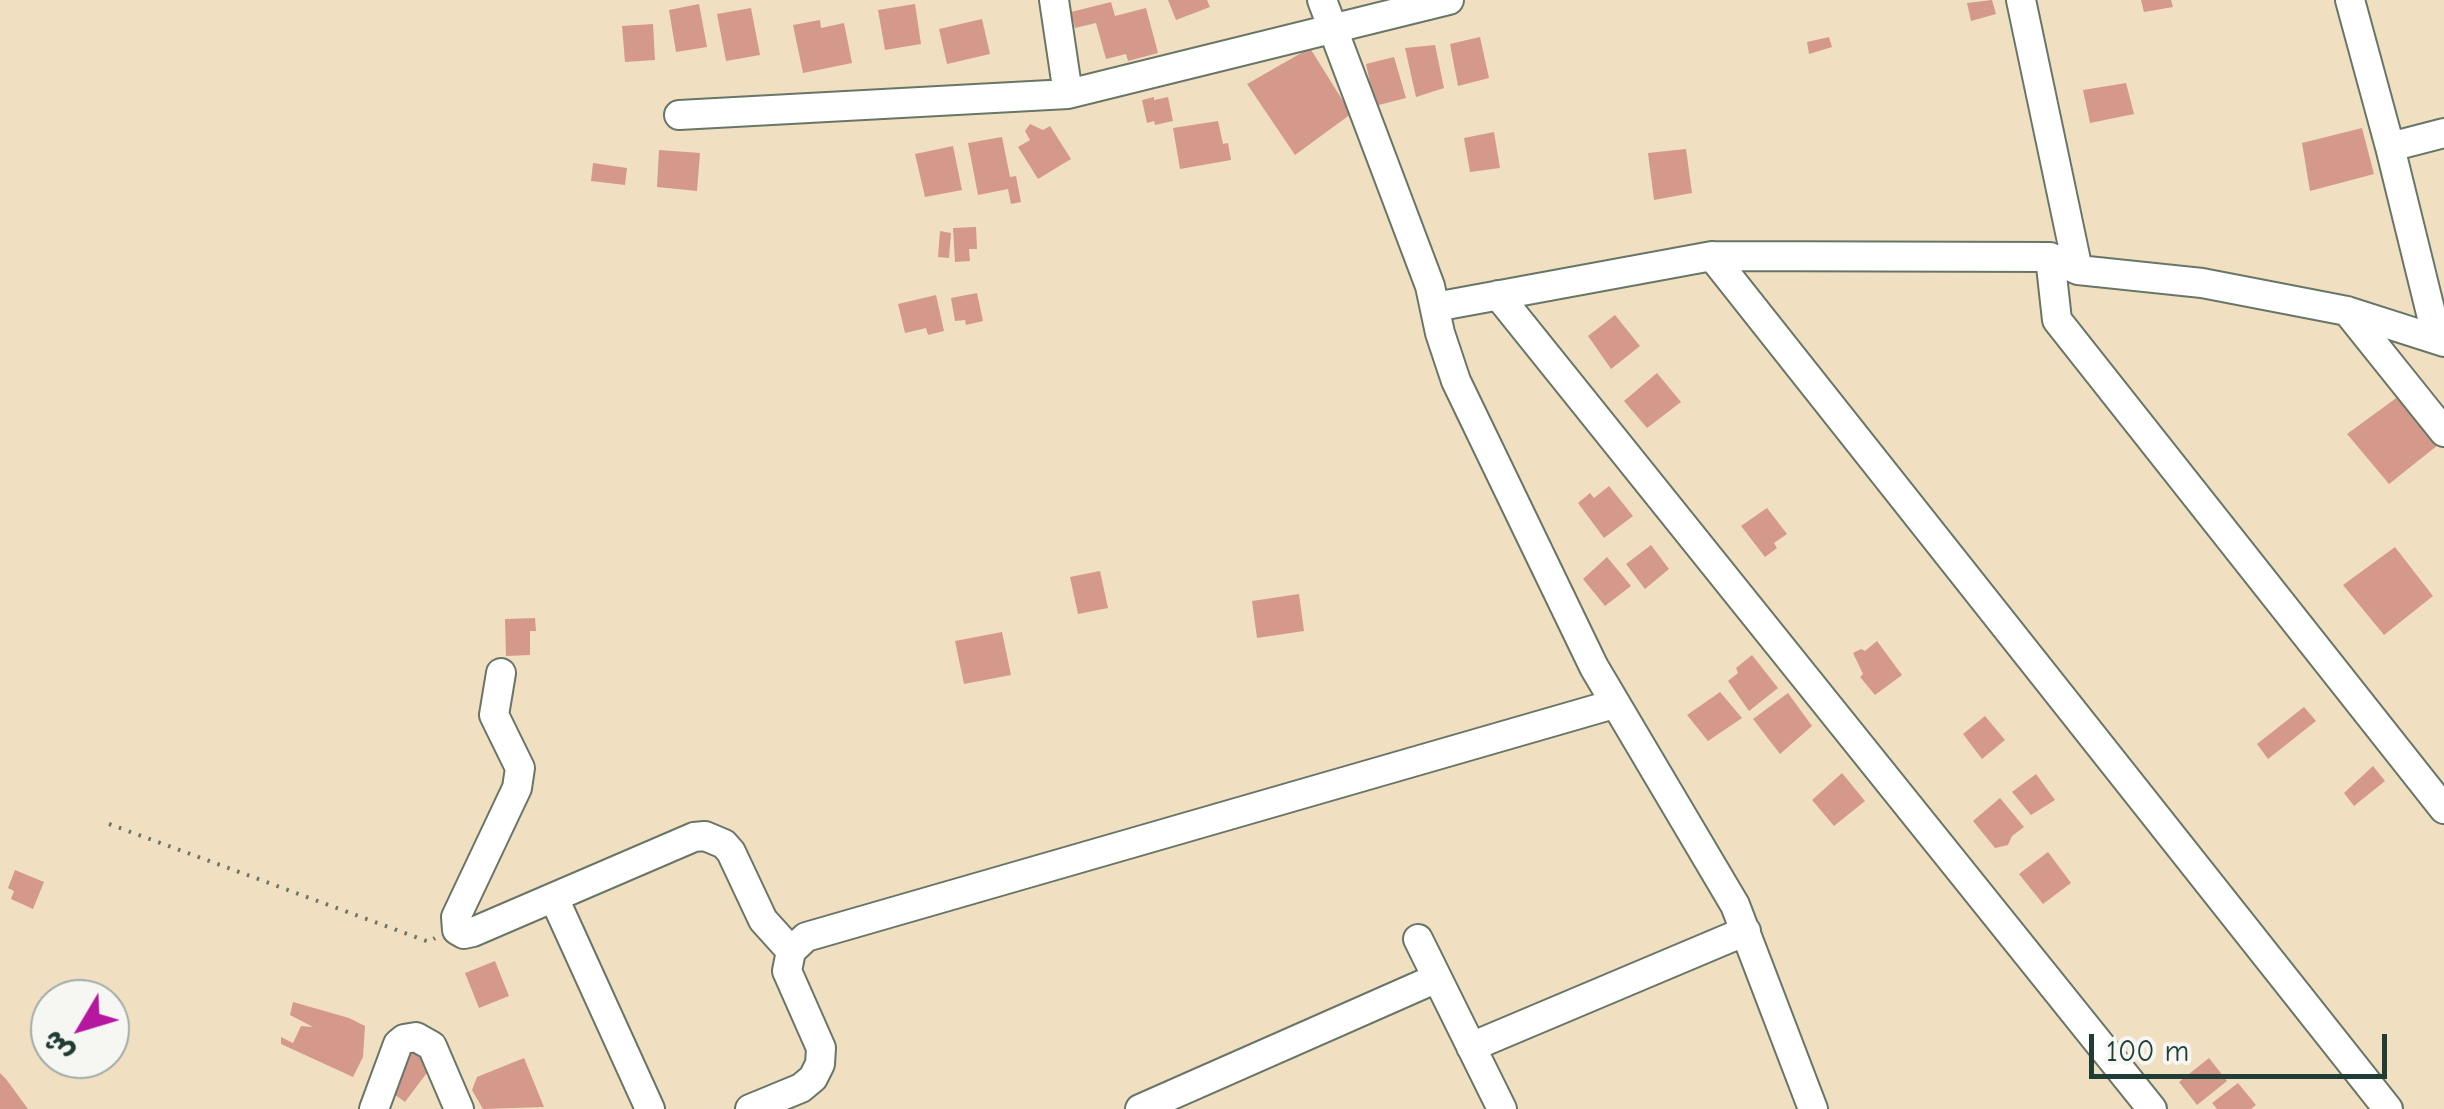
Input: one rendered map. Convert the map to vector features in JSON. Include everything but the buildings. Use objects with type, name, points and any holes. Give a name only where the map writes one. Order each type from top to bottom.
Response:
[{"type":"street","points":[[1054,0],[1068,94]]},
{"type":"street","points":[[1322,0],[1426,274],[1456,381],[1614,704],[1722,880],[1746,931],[1813,1109]]},
{"type":"street","points":[[679,115],[1068,94],[1449,0]]},
{"type":"street","points":[[2021,0],[2078,270]]},
{"type":"street","points":[[2350,0],[2440,340]]},
{"type":"street","points":[[2390,147],[2444,133]]},
{"type":"street","points":[[1435,307],[1712,256],[2050,257],[2078,270],[2202,283],[2347,311],[2440,340]]},
{"type":"street","points":[[1712,256],[2388,1109]]},
{"type":"street","points":[[2050,257],[2057,320],[2444,809]]},
{"type":"street","points":[[1498,295],[2152,1109]]},
{"type":"street","points":[[2347,311],[2444,432]]},
{"type":"street","points":[[502,673],[494,715],[520,768],[516,788],[454,922],[458,930],[468,934],[694,837],[715,838],[731,852],[763,920],[790,951]]},
{"type":"street","points":[[750,1109],[801,1088],[813,1078],[820,1064],[821,1048],[788,977],[790,951],[806,937],[1614,704]]},
{"type":"street","points":[[554,898],[650,1109]]},
{"type":"street","points":[[1472,1047],[1746,931]]},
{"type":"street","points":[[1418,939],[1502,1109]]},
{"type":"street","points":[[1140,1109],[1205,1096],[1438,978]]},
{"type":"street","points":[[374,1109],[398,1044],[416,1037],[432,1046],[460,1109]]},
{"type":"path","points":[[109,824],[430,942],[454,922]]}]
